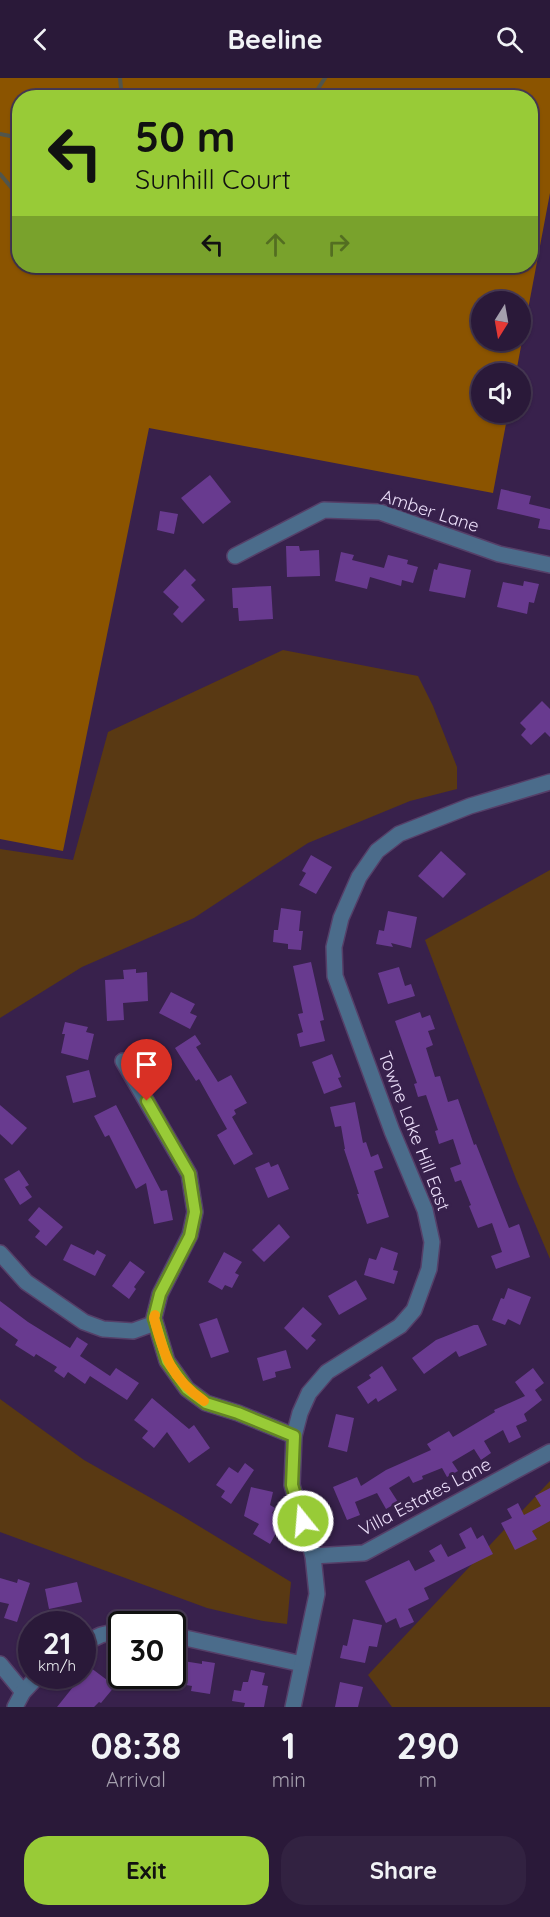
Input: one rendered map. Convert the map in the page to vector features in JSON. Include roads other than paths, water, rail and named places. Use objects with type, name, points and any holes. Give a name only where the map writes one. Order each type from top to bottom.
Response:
[{"type":"street","name":"Amber Lane","points":[[235,556],[324,510],[380,513],[499,555],[550,564]]},
{"type":"street","name":"Towne Lake Hill East","points":[[293,1707],[317,1594],[314,1556],[292,1485],[294,1436],[300,1413],[309,1393],[327,1372],[400,1326],[414,1310],[429,1269],[432,1242],[425,1210],[392,1131],[335,976],[334,947],[341,918],[359,877],[377,851],[399,834],[470,806],[550,782]]},
{"type":"street","points":[[123,1061],[189,1174],[195,1212],[190,1236],[160,1294],[154,1318],[167,1361],[187,1389],[206,1403],[238,1413],[294,1436]]},
{"type":"street","points":[[0,1253],[26,1282],[84,1322],[103,1329],[133,1331],[155,1323]]},
{"type":"street","name":"Villa Estates Lane","points":[[314,1556],[364,1553],[550,1452]]},
{"type":"street","points":[[186,1638],[302,1664]]},
{"type":"street","points":[[0,1664],[23,1692]]},
{"type":"street","points":[[15,1707],[26,1689]]},
{"type":"waterway","points":[[120,78],[121,90]]},
{"type":"waterway","points":[[317,90],[325,78]]},
{"type":"waterway","points":[[0,134],[12,136]]},
{"type":"waterway","points":[[0,174],[12,188]]}]
